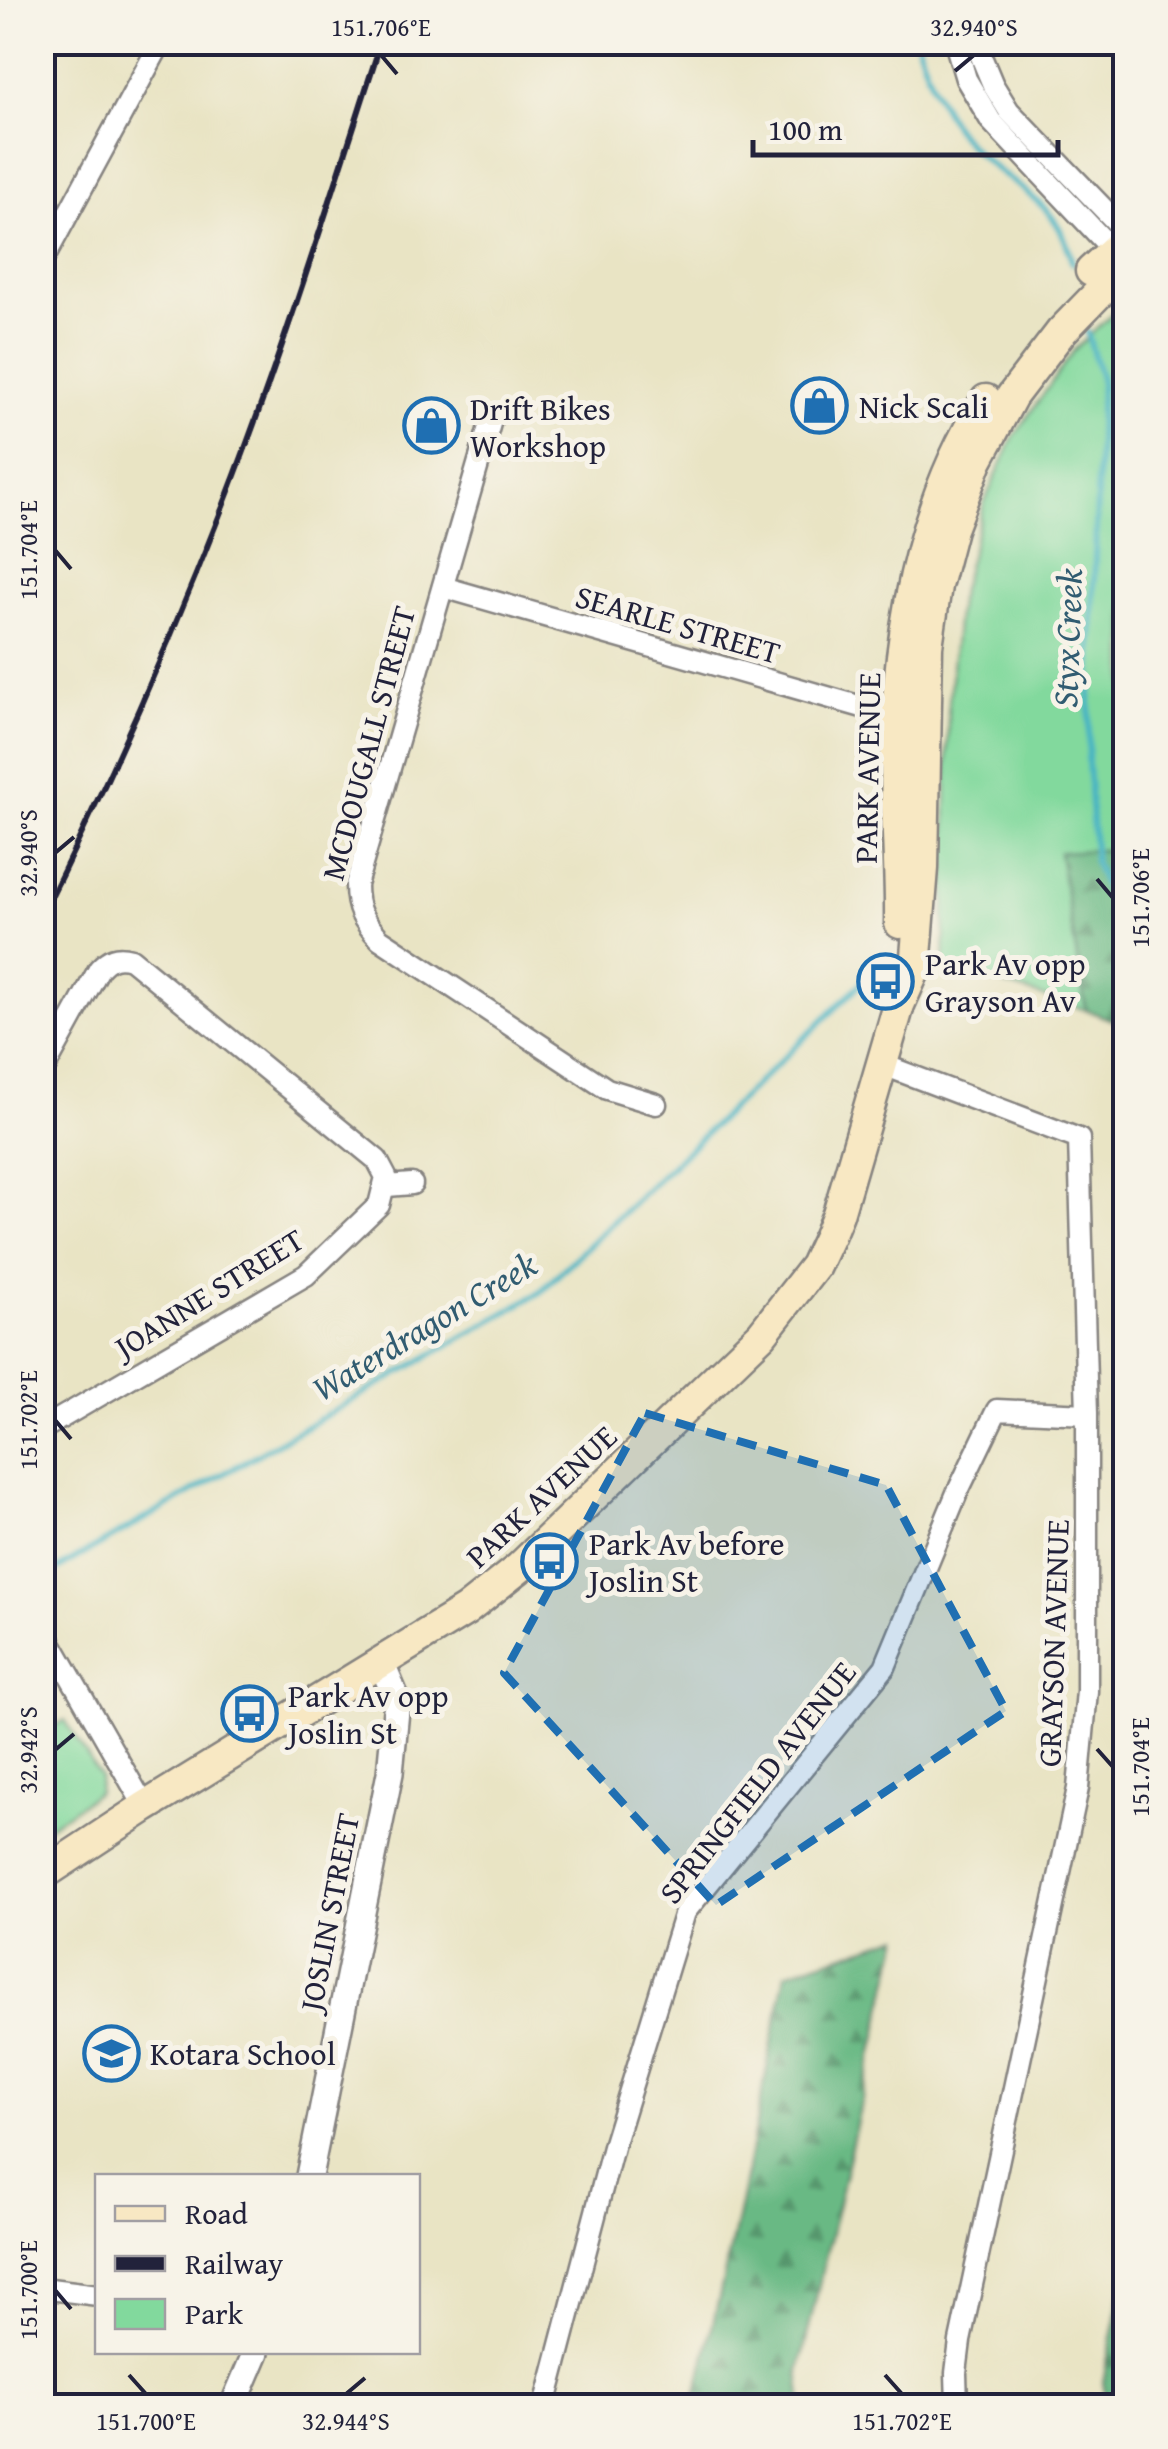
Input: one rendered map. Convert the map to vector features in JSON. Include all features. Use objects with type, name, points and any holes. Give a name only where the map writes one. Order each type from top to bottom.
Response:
[{"type":"main road","name":"PARK AVENUE","points":[[899,1006],[897,717],[910,601],[931,520],[954,460],[982,406],[1123,250]]},
{"type":"main road","name":"PARK AVENUE","points":[[42,1875],[145,1806],[466,1610],[519,1568],[762,1334],[815,1266],[838,1214],[899,1006],[915,970],[923,851],[927,646],[936,586],[951,529],[977,461],[1055,323]]},
{"type":"main road","points":[[923,851],[913,821],[909,737],[897,717],[912,698],[922,618],[936,586]]},
{"type":"street","points":[[42,262],[162,42]]},
{"type":"street","points":[[955,42],[966,79],[991,121],[1123,250]]},
{"type":"street","points":[[975,42],[992,86],[1009,110],[1123,250]]},
{"type":"street","name":"MCDOUGALL STREET","points":[[491,420],[356,885],[359,913],[380,939],[607,1089],[656,1104]]},
{"type":"street","name":"SEARLE STREET","points":[[443,586],[897,717]]},
{"type":"street","points":[[42,1074],[99,969],[111,958],[130,960],[377,1160],[387,1186],[412,1184]]},
{"type":"street","name":"GRAYSON AVENUE","points":[[882,1064],[1079,1139],[1088,1414],[1087,1692],[1078,1788],[960,2341],[957,2406]]},
{"type":"street","name":"JOANNE STREET","points":[[42,1429],[306,1275],[372,1215],[387,1186]]},
{"type":"street","name":"SPRINGFIELD AVENUE","points":[[545,2406],[614,2143],[684,1912],[885,1667],[996,1410],[1088,1414]]},
{"type":"street","points":[[42,1627],[145,1806]]},
{"type":"street","name":"JOSLIN STREET","points":[[309,2174],[390,1772],[397,1700],[381,1662]]},
{"type":"street","points":[[42,2288],[95,2294]]},
{"type":"street","points":[[233,2406],[255,2354]]},
{"type":"highlighted area","points":[[645,1413],[886,1485],[1006,1711],[716,1905],[504,1673]]},
{"type":"green space","points":[[1125,302],[1125,849],[1059,853],[1086,1010],[944,966],[948,713],[958,601],[984,503],[1013,438],[1074,350]]},
{"type":"green space","points":[[1126,849],[1125,1025],[1086,1010],[1059,852]]},
{"type":"green space","points":[[65,1720],[100,1777],[98,1792],[43,1830],[43,1748],[48,1744],[43,1733]]},
{"type":"green space","points":[[900,1936],[799,2371],[803,2406],[694,2406],[737,2219],[786,1973]]},
{"type":"green space","points":[[1125,2273],[1125,2406],[1107,2406],[1103,2382]]},
{"type":"waterway","name":"Styx Creek","points":[[917,42],[951,122],[985,160],[1045,208],[1066,241],[1072,263]]},
{"type":"waterway","name":"Styx Creek","points":[[1087,332],[1101,379],[1088,762],[1095,863],[1126,942]]},
{"type":"waterway","name":"Waterdragon Creek","points":[[42,1578],[539,1293],[873,972]]},
{"type":"railway","points":[[42,915],[138,711],[224,504],[286,332],[381,42]]},
{"type":"place","name":"Nick Scali","points":[[820,406]]},
{"type":"place","name":"Drift Bikes Workshop","points":[[431,426]]},
{"type":"place","name":"Park Av opp Grayson Av","points":[[886,981]]},
{"type":"place","name":"Park Av before Joslin St","points":[[550,1561]]},
{"type":"place","name":"Park Av opp Joslin St","points":[[249,1713]]},
{"type":"place","name":"Kotara School","points":[[111,2053]]}]
